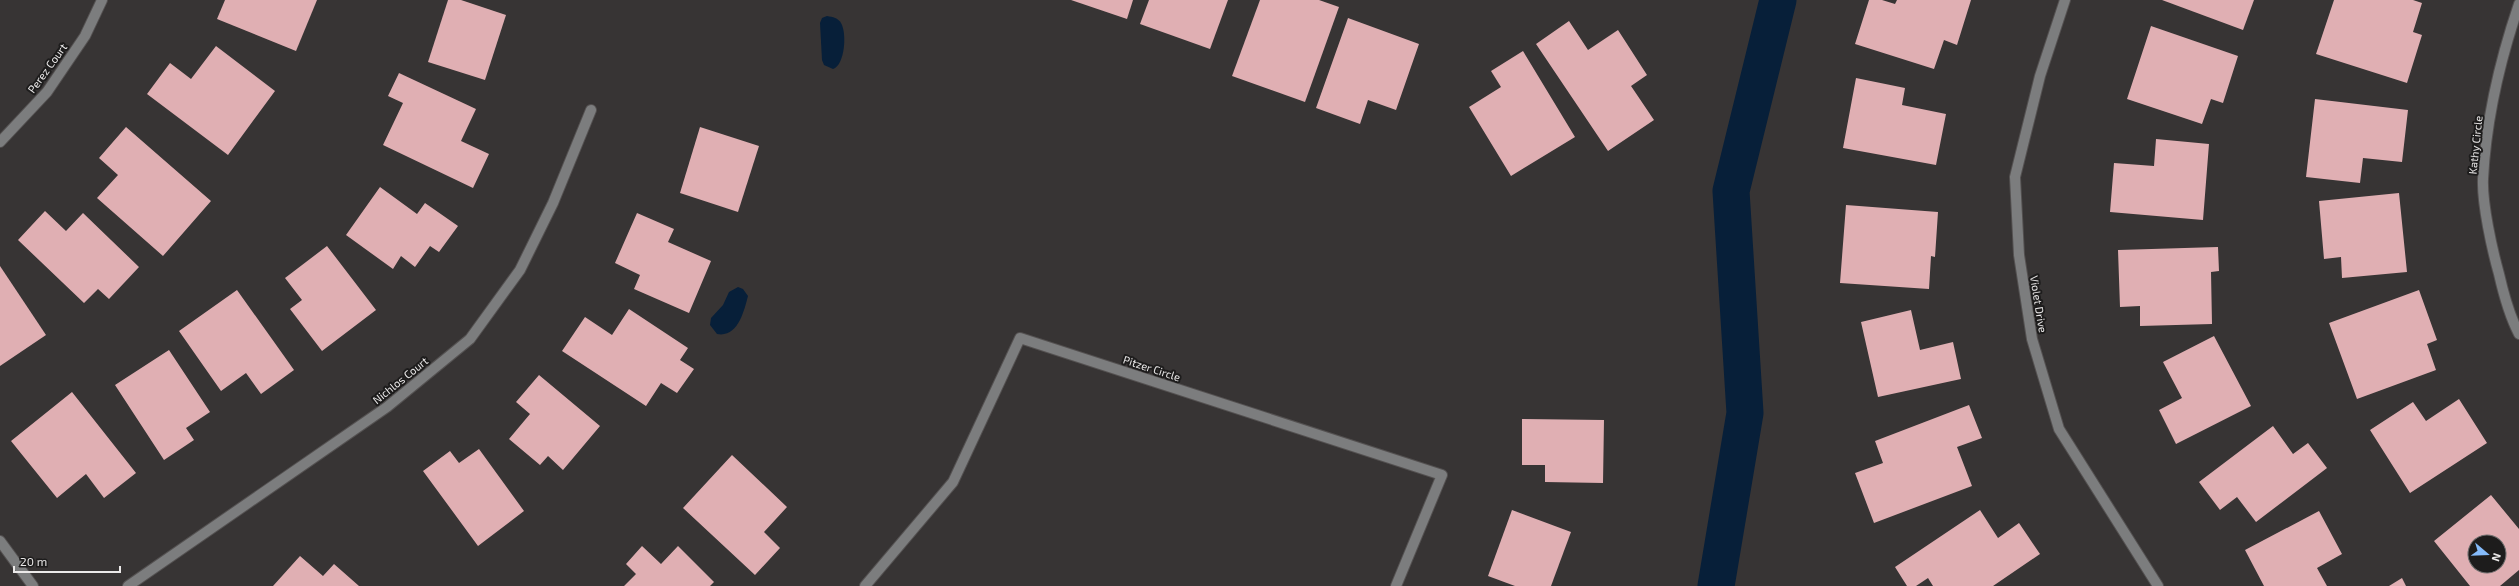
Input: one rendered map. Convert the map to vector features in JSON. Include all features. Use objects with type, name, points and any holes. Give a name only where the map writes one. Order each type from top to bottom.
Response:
[{"type":"street","name":"Perez Court","points":[[0,142],[46,92],[85,36],[102,0]]},
{"type":"street","name":"Violet Drive","points":[[2065,0],[2040,76],[2015,177],[2019,255],[2032,339],[2059,429],[2158,586]]},
{"type":"street","name":"Kathy Circle","points":[[2519,4],[2508,34],[2491,107],[2483,180],[2493,251],[2510,317],[2519,334]]},
{"type":"street","name":"Nichlos Court","points":[[128,586],[387,407],[470,339],[520,270],[553,203],[591,110]]},
{"type":"street","name":"Pitzer Circle","points":[[866,586],[953,482],[1020,338],[1442,475],[1396,586]]},
{"type":"street","points":[[0,541],[33,586]]},
{"type":"water","points":[[827,16],[840,21],[844,34],[844,48],[840,62],[833,69],[824,65],[822,60],[820,23],[822,18]]},
{"type":"water","points":[[738,287],[743,289],[748,296],[742,316],[735,328],[730,332],[717,334],[710,325],[711,318],[723,305],[729,292]]},
{"type":"building","points":[[225,0],[317,0],[296,51],[217,19]]},
{"type":"building","points":[[448,0],[461,0],[506,15],[485,80],[428,62]]},
{"type":"building","points":[[1071,0],[1133,0],[1127,19]]},
{"type":"building","points":[[1149,0],[1228,0],[1210,49],[1140,24]]},
{"type":"building","points":[[1260,0],[1319,0],[1339,7],[1305,102],[1232,76]]},
{"type":"building","points":[[1869,0],[1882,0],[1895,4],[1897,0],[1971,0],[1957,45],[1944,40],[1934,69],[1855,44]]},
{"type":"building","points":[[2162,0],[2254,0],[2243,30]]},
{"type":"building","points":[[2334,0],[2413,0],[2422,3],[2413,32],[2422,35],[2407,83],[2316,54]]},
{"type":"building","points":[[1348,18],[1419,44],[1396,110],[1368,100],[1360,124],[1316,108]]},
{"type":"building","points":[[1569,21],[1588,50],[1618,30],[1647,75],[1631,86],[1654,120],[1608,151],[1536,44]]},
{"type":"building","points":[[2151,26],[2238,56],[2223,103],[2211,99],[2202,124],[2127,99]]},
{"type":"building","points":[[216,46],[275,91],[228,155],[147,94],[170,63],[191,79]]},
{"type":"building","points":[[1523,51],[1575,137],[1511,176],[1469,107],[1501,87],[1491,71]]},
{"type":"building","points":[[399,73],[476,109],[461,141],[489,154],[473,188],[383,145],[403,103],[388,96]]},
{"type":"building","points":[[1856,78],[1905,88],[1902,105],[1946,114],[1936,165],[1843,148]]},
{"type":"building","points":[[2315,99],[2408,110],[2402,162],[2363,158],[2360,183],[2306,177]]},
{"type":"building","points":[[126,127],[211,201],[163,256],[97,198],[118,175],[99,158]]},
{"type":"building","points":[[700,127],[759,146],[738,212],[680,193]]},
{"type":"building","points":[[2156,139],[2209,144],[2203,220],[2110,212],[2114,163],[2154,166]]},
{"type":"building","points":[[380,187],[417,214],[425,203],[458,226],[439,252],[430,246],[415,267],[401,256],[393,269],[346,235]]},
{"type":"building","points":[[2399,193],[2407,272],[2342,278],[2341,257],[2324,259],[2319,201]]},
{"type":"building","points":[[1846,205],[1938,212],[1935,257],[1931,256],[1929,289],[1840,283]]},
{"type":"building","points":[[45,211],[66,231],[83,213],[139,267],[109,299],[98,289],[84,303],[18,240]]},
{"type":"building","points":[[637,213],[674,229],[668,242],[711,261],[689,313],[634,289],[640,275],[615,263]]},
{"type":"building","points":[[327,246],[376,310],[322,351],[290,309],[302,300],[285,278]]},
{"type":"building","points":[[2218,247],[2219,271],[2211,272],[2212,324],[2140,326],[2140,306],[2120,307],[2118,250]]},
{"type":"building","points":[[0,266],[46,335],[0,366]]},
{"type":"building","points":[[237,290],[294,370],[261,394],[246,373],[221,391],[179,331]]},
{"type":"building","points":[[2419,290],[2437,340],[2427,344],[2436,370],[2357,399],[2329,323]]},
{"type":"building","points":[[629,309],[688,348],[680,360],[694,369],[677,393],[661,383],[646,406],[562,351],[585,317],[612,335]]},
{"type":"building","points":[[1911,310],[1920,350],[1953,342],[1961,379],[1878,397],[1861,322]]},
{"type":"building","points":[[2214,336],[2251,406],[2176,444],[2159,410],[2182,398],[2163,362]]},
{"type":"building","points":[[169,350],[210,412],[186,428],[194,440],[164,460],[115,385]]},
{"type":"building","points":[[539,375],[600,426],[563,470],[548,456],[540,465],[509,439],[530,414],[516,402]]},
{"type":"building","points":[[72,392],[136,473],[104,498],[86,474],[57,498],[11,441]]},
{"type":"building","points":[[2459,399],[2487,443],[2410,493],[2370,430],[2413,402],[2426,421]]},
{"type":"building","points":[[1969,405],[1982,438],[1957,447],[1972,486],[1874,523],[1855,473],[1883,463],[1875,441]]},
{"type":"building","points":[[1522,419],[1604,420],[1603,483],[1545,482],[1545,465],[1522,465]]},
{"type":"building","points":[[2273,426],[2293,454],[2308,443],[2327,468],[2256,522],[2237,497],[2220,510],[2199,482]]},
{"type":"building","points":[[479,449],[524,511],[478,546],[423,471],[450,451],[459,463]]},
{"type":"building","points":[[732,455],[787,507],[764,532],[780,548],[755,575],[683,508]]},
{"type":"building","points":[[2491,495],[2519,529],[2519,570],[2500,586],[2470,586],[2434,541]]},
{"type":"building","points":[[1512,510],[1571,532],[1551,586],[1515,586],[1488,576]]},
{"type":"building","points":[[1980,510],[1998,538],[2019,523],[2040,554],[1993,586],[1933,586],[1928,578],[1916,586],[1907,586],[1895,567]]},
{"type":"building","points":[[2319,511],[2342,554],[2317,568],[2327,586],[2264,586],[2245,550]]},
{"type":"building","points":[[642,546],[661,564],[678,546],[714,582],[710,586],[624,586],[636,574],[626,564]]},
{"type":"building","points":[[300,556],[323,576],[334,564],[359,586],[273,586]]},
{"type":"building","points":[[2402,578],[2406,586],[2389,586]]},
{"type":"waterway","points":[[1716,586],[1745,413],[1731,191],[1778,0]]}]
